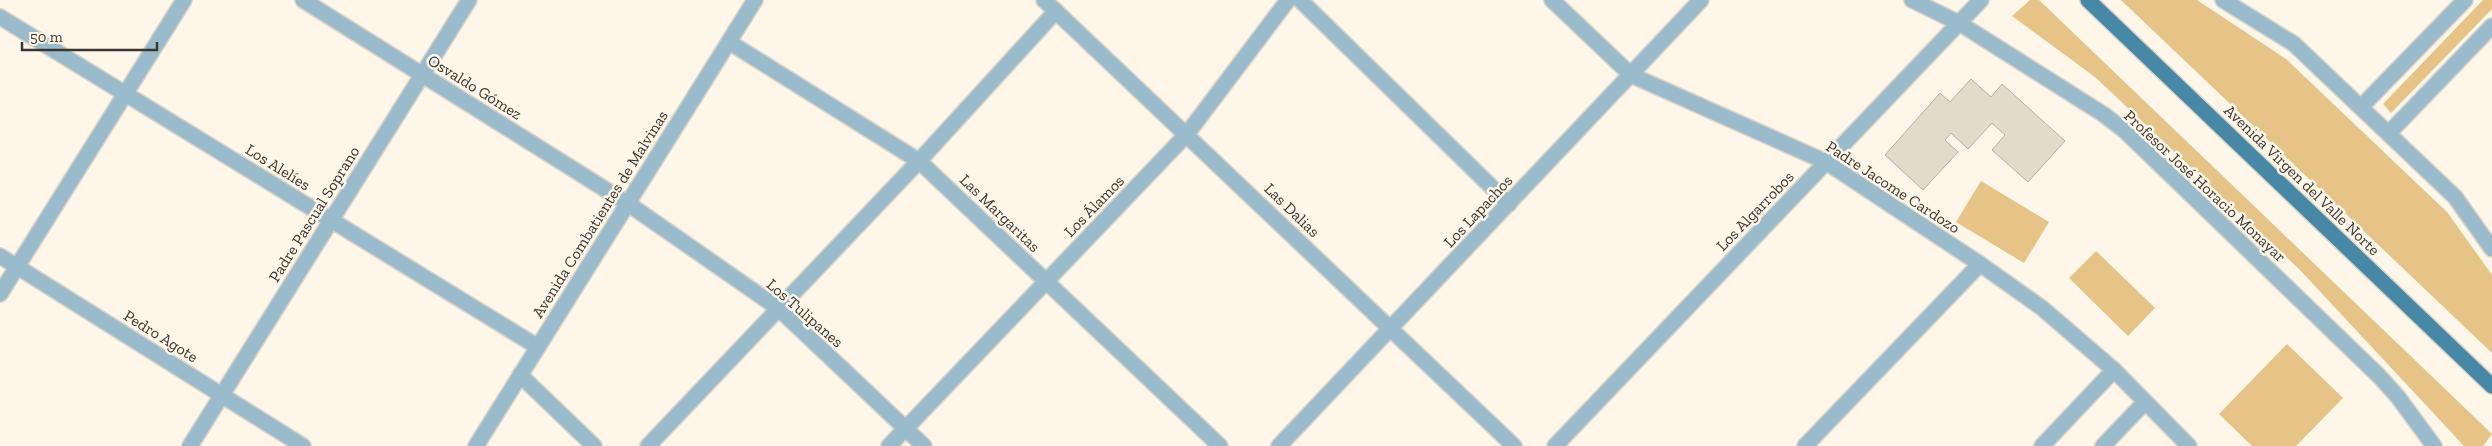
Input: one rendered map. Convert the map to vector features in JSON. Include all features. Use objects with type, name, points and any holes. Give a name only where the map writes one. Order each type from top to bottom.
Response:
[{"type":"main road","name":"Avenida Virgen del Valle Norte","points":[[2088,0],[2492,386]]},
{"type":"street","points":[[0,294],[184,0]]},
{"type":"street","name":"Osvaldo Gómez","points":[[303,0],[627,204]]},
{"type":"street","name":"Padre Pascual Soprano","points":[[190,446],[469,0]]},
{"type":"street","name":"Avenida Combatientes de Malvinas","points":[[476,446],[755,0]]},
{"type":"street","name":"Las Dalias","points":[[1044,0],[1514,446]]},
{"type":"street","name":"Los Álamos","points":[[889,446],[1187,134],[1288,0]]},
{"type":"street","points":[[1300,0],[1509,204]]},
{"type":"street","name":"Padre Jacome Cardozo","points":[[1552,0],[1631,75],[1826,162],[1980,264],[2042,308],[2114,370],[2189,446]]},
{"type":"street","name":"Los Lapachos","points":[[1279,446],[1701,0]]},
{"type":"street","name":"Profesor José Horacio Monayar","points":[[1912,0],[1959,23],[2103,114],[2124,130],[2379,376],[2398,397],[2434,446]]},
{"type":"street","name":"Los Algarrobos","points":[[1555,446],[1981,0]]},
{"type":"street","points":[[2223,0],[2294,44],[2455,197],[2492,249]]},
{"type":"street","points":[[2361,107],[2465,0]]},
{"type":"street","points":[[648,446],[919,161],[1056,11]]},
{"type":"street","name":"Los Alelíes","points":[[0,17],[538,346]]},
{"type":"street","points":[[2389,133],[2492,26]]},
{"type":"street","name":"Las Margaritas","points":[[728,42],[919,161],[1220,446]]},
{"type":"street","name":"Los Tulipanes","points":[[627,204],[778,308],[924,446]]},
{"type":"street","name":"Pedro Agote","points":[[0,256],[303,446]]},
{"type":"street","points":[[1805,446],[1980,264]]},
{"type":"street","points":[[2042,446],[2114,370]]},
{"type":"street","points":[[520,375],[594,446]]},
{"type":"street","points":[[2102,446],[2145,402]]},
{"type":"shaded area","points":[[2030,0],[2039,0],[2492,434],[2483,446],[2464,446],[2300,270],[2095,77],[2012,16]]},
{"type":"shaded area","points":[[2121,0],[2197,0],[2286,59],[2447,212],[2492,275],[2492,353]]},
{"type":"shaded area","points":[[2483,0],[2492,0],[2492,9],[2391,113],[2383,104]]},
{"type":"shaded area","points":[[1981,181],[2049,222],[2024,263],[1956,222]]},
{"type":"shaded area","points":[[2096,251],[2155,308],[2128,336],[2069,278]]},
{"type":"shaded area","points":[[2287,344],[2343,398],[2296,446],[2252,446],[2219,414]]},
{"type":"building","points":[[1971,79],[1991,97],[2002,84],[2065,141],[2028,182],[1992,150],[2005,135],[1992,123],[1968,149],[1951,133],[1945,140],[1958,152],[1923,190],[1885,155],[1940,93],[1950,102]]}]
